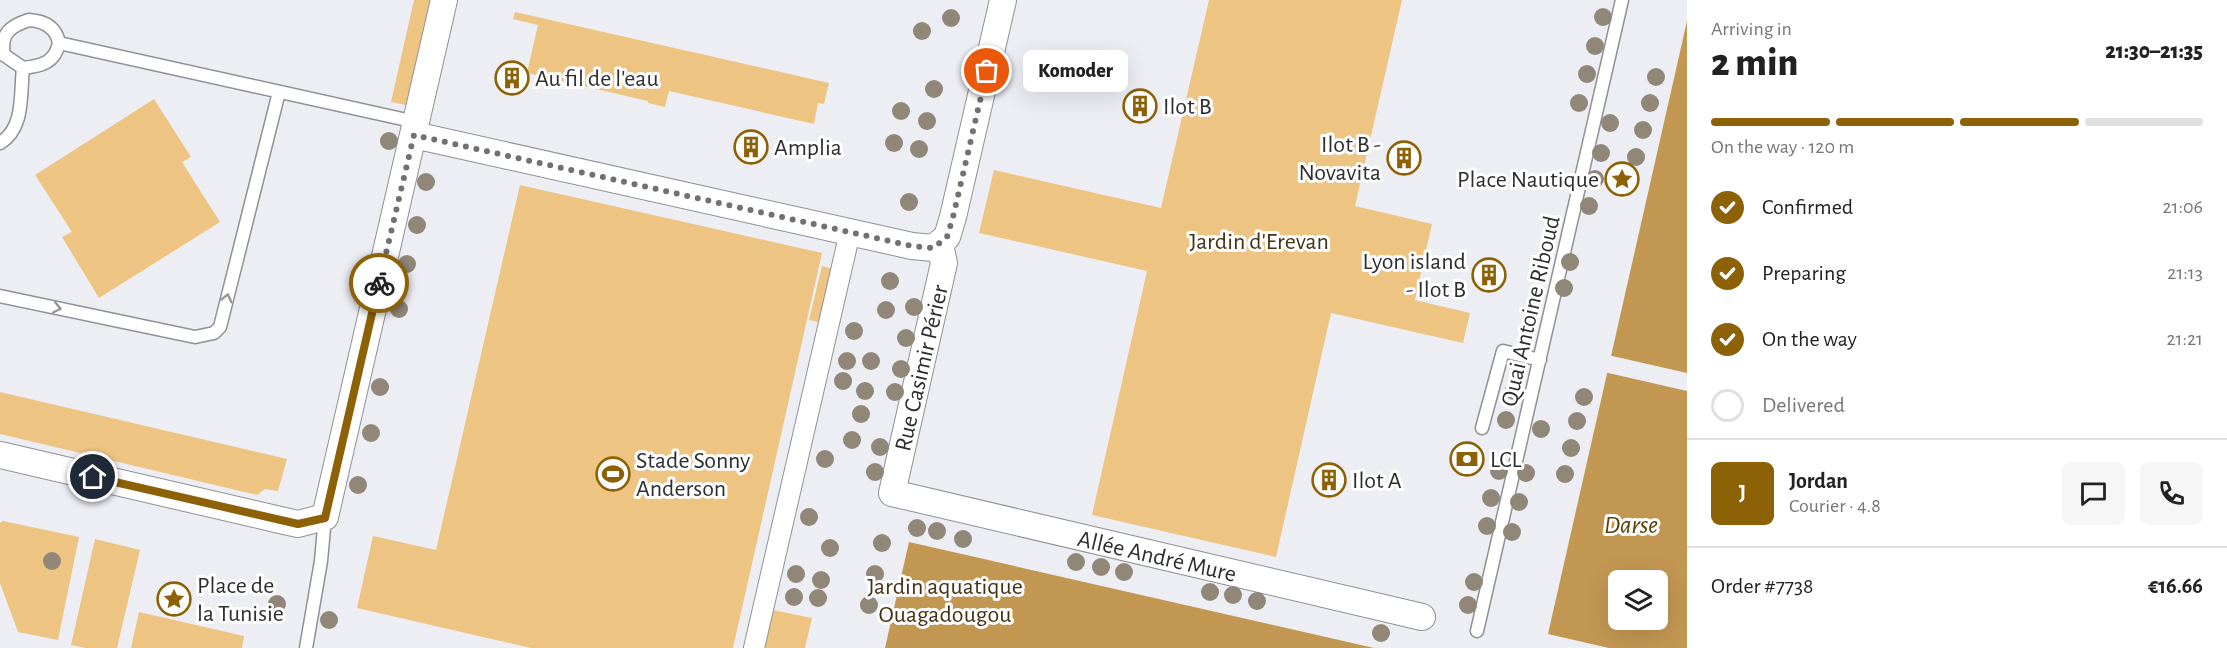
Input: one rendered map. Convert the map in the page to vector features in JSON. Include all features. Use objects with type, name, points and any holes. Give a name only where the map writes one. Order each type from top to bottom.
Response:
[{"type":"street","points":[[0,455],[298,524],[325,518],[444,0]]},
{"type":"street","name":"Rue Casimir Périer","points":[[892,493],[944,263],[940,245],[947,237],[953,217],[1002,0]]},
{"type":"street","points":[[415,129],[926,249],[940,245]]},
{"type":"street","points":[[754,648],[850,232]]},
{"type":"street","name":"Allée André Mure","points":[[892,493],[1422,617]]},
{"type":"lane","name":"Quai Antoine Riboud","points":[[1477,631],[1622,0]]},
{"type":"lane","points":[[38,20],[54,30],[59,43],[53,58],[48,63],[23,68],[4,55],[2,36],[8,29],[20,22],[38,20]]},
{"type":"lane","points":[[59,43],[279,92],[415,129]]},
{"type":"lane","points":[[0,143],[9,138],[17,126],[23,68]]},
{"type":"lane","points":[[0,296],[195,338],[214,333],[220,327],[279,92]]},
{"type":"lane","points":[[1482,428],[1503,351],[1540,360]]},
{"type":"lane","points":[[306,648],[321,561],[325,518]]},
{"type":"green space","points":[[414,0],[430,0],[406,105],[391,102]]},
{"type":"green space","name":"Jardin d'Erevan","points":[[1209,0],[1402,0],[1355,206],[1432,224],[1415,300],[1470,313],[1463,343],[1331,313],[1276,557],[1092,515],[1147,271],[979,233],[994,170],[1161,208]]},
{"type":"green space","points":[[515,12],[829,83],[824,104],[818,103],[814,124],[669,91],[665,107],[527,73],[538,25],[513,19]]},
{"type":"green space","points":[[154,99],[191,157],[182,162],[220,222],[99,298],[62,237],[72,232],[35,175]]},
{"type":"green space","name":"Stade Sonny Anderson","points":[[520,185],[822,253],[733,648],[531,648],[357,608],[373,536],[436,550]]},
{"type":"green space","points":[[822,266],[834,269],[822,323],[809,320]]},
{"type":"green space","points":[[0,392],[287,459],[278,491],[265,489],[257,495],[0,434]]},
{"type":"green space","points":[[3,521],[79,537],[58,640],[18,632],[0,583],[0,523]]},
{"type":"green space","points":[[95,539],[140,550],[117,648],[85,648],[71,645]]},
{"type":"green space","points":[[768,609],[812,618],[805,648],[759,648]]},
{"type":"green space","points":[[139,612],[244,636],[242,648],[131,648]]},
{"type":"water","name":"Darse","points":[[1687,21],[1687,648],[1609,648],[1548,634]]},
{"type":"water","name":"Jardin aquatique Ouagadougou","points":[[909,542],[1374,648],[885,648]]},
{"type":"pier","points":[[1608,355],[1687,373],[1687,391],[1604,372]]},
{"type":"way so far","points":[[379,283],[414,135],[912,246],[933,248],[940,245],[947,237],[987,71]]},
{"type":"place","name":"Komoder","points":[[987,71]]},
{"type":"place","name":"Au fil de l'eau","points":[[512,78]]},
{"type":"place","name":"Ilot B","points":[[1140,106]]},
{"type":"place","name":"Amplia","points":[[751,147]]},
{"type":"place","name":"Ilot B - Novavita","points":[[1404,158]]},
{"type":"place","name":"Place Nautique","points":[[1622,179]]},
{"type":"place","name":"Lyon island - Ilot B","points":[[1489,275]]},
{"type":"place","name":"LCL","points":[[1467,459]]},
{"type":"place","name":"Stade Sonny Anderson","points":[[613,474]]},
{"type":"place","name":"Ilot A","points":[[1329,480]]},
{"type":"place","name":"Place de la Tunisie","points":[[174,599]]},
{"type":"route","points":[[93,477],[298,524],[325,518],[379,283]]}]
